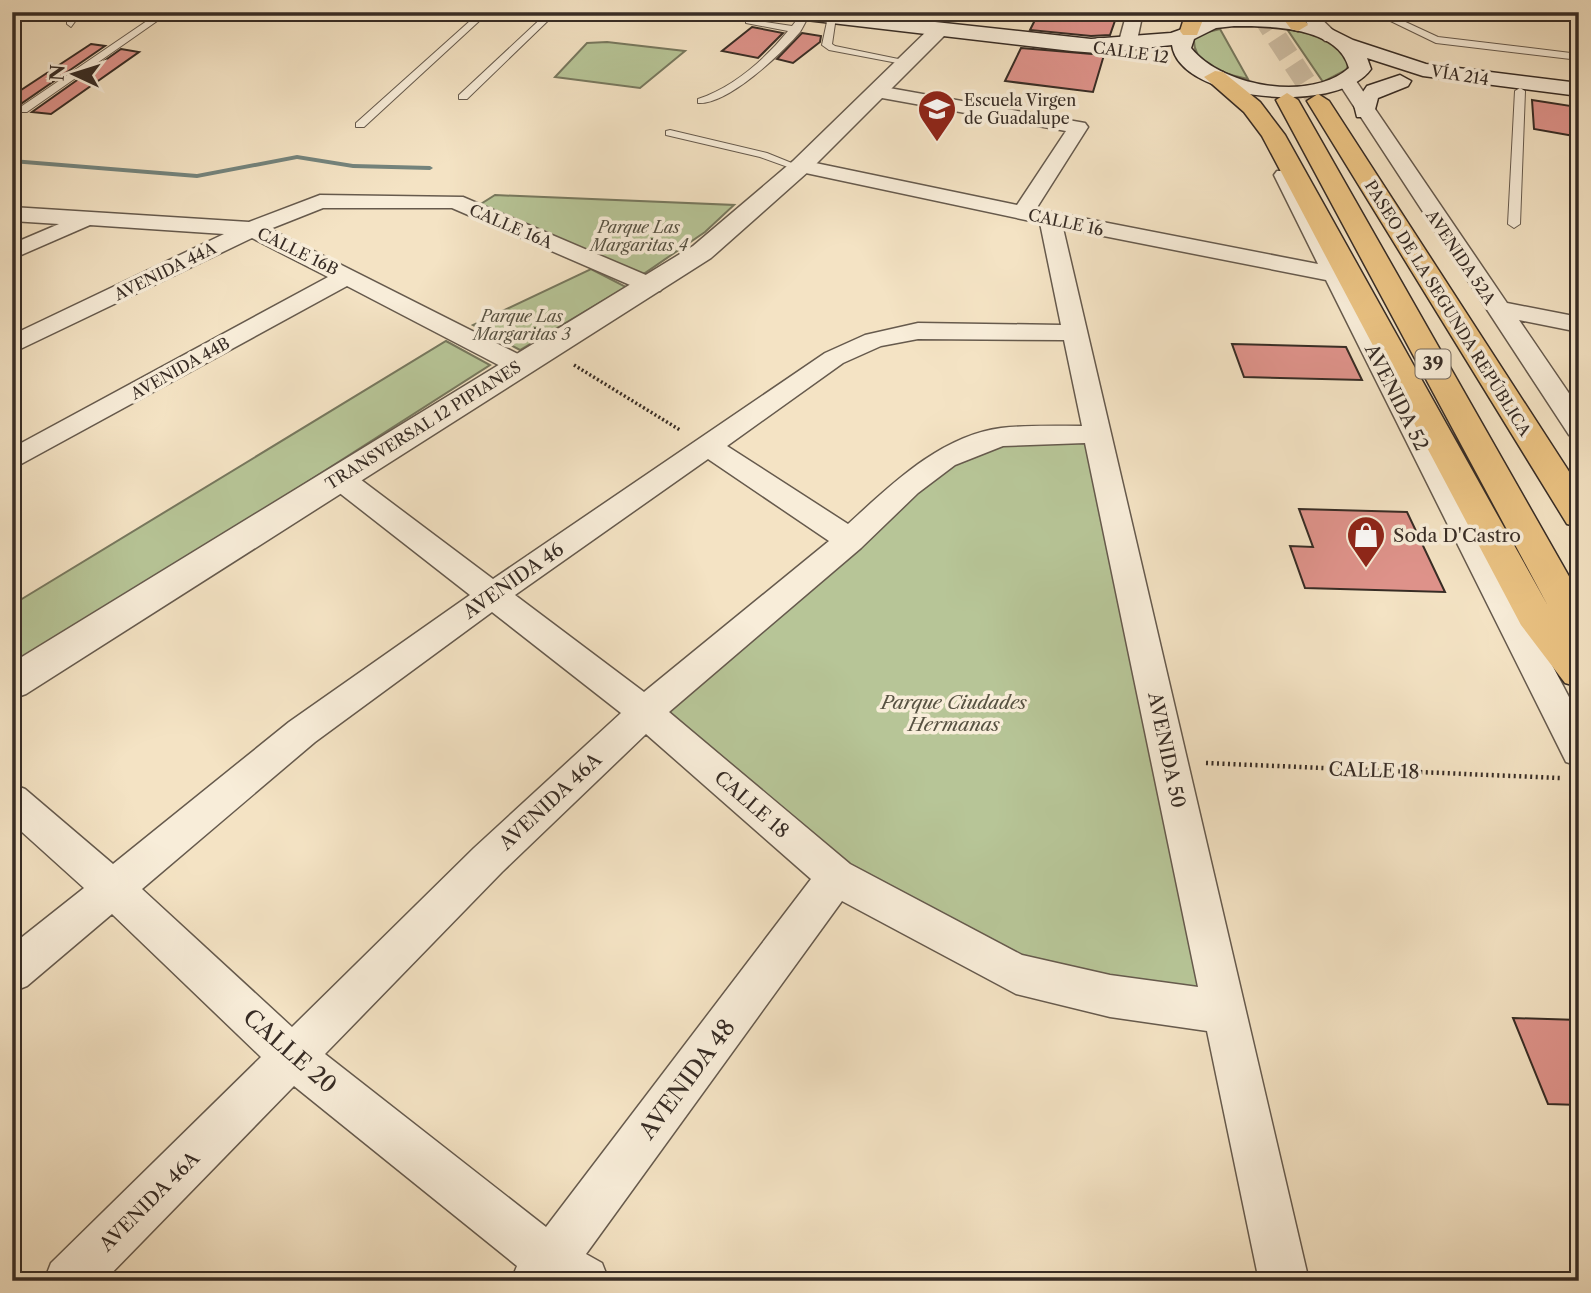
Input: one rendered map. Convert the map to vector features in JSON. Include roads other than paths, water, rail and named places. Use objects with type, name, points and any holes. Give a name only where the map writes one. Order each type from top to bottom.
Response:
[{"type":"highway","points":[[1203,69],[1252,107],[1273,135],[1534,615],[1579,672]]},
{"type":"highway","points":[[1339,87],[1348,116],[1538,425],[1579,497]]},
{"type":"highway","name":"PASEO DE LA SEGUNDA REPÚBLICA","points":[[1339,87],[1579,515]]},
{"type":"highway","name":"PASEO DE LA SEGUNDA REPÚBLICA","points":[[1287,100],[1579,628]]},
{"type":"main road","name":"CALLE 12","points":[[1072,45],[1127,45],[1190,26],[1296,17]]},
{"type":"main road","name":"VÍA 214","points":[[1296,17],[1338,40],[1423,70],[1579,90]]},
{"type":"main road","name":"CALLE 12","points":[[797,19],[886,19],[939,30],[1072,45],[1203,69],[1246,86],[1280,91],[1313,91],[1339,87]]},
{"type":"main road","points":[[886,19],[905,32],[913,57]]},
{"type":"main road","points":[[1190,26],[1181,48],[1203,69]]},
{"type":"main road","name":"TRANSVERSAL 12 PIPIANES","points":[[12,683],[338,477],[652,286],[713,244],[800,167],[939,30]]},
{"type":"main road","points":[[1338,40],[1360,63],[1360,69],[1339,87]]},
{"type":"main road","name":"VÍA 214","points":[[1339,87],[1400,81],[1579,98]]},
{"type":"main road","points":[[1365,113],[1364,102],[1370,93],[1400,81]]},
{"type":"street","points":[[1127,45],[1135,12]]},
{"type":"street","name":"AVENIDA 52","points":[[1203,69],[1264,135],[1579,751]]},
{"type":"street","name":"AVENIDA 52A","points":[[1339,87],[1365,113],[1579,429]]},
{"type":"street","points":[[878,92],[1078,127],[1037,216]]},
{"type":"street","name":"CALLE 16","points":[[800,167],[1333,274]]},
{"type":"street","name":"CALLE 16A","points":[[320,201],[455,202],[652,286]]},
{"type":"street","name":"AVENIDA 44A","points":[[12,345],[253,229],[320,201]]},
{"type":"street","name":"CALLE 16B","points":[[12,214],[253,229],[348,275],[519,365]]},
{"type":"street","name":"AVENIDA 50","points":[[1037,216],[1075,333],[1284,1281]]},
{"type":"street","points":[[12,252],[85,220]]},
{"type":"street","name":"AVENIDA 44B","points":[[12,460],[348,275]]},
{"type":"street","points":[[1496,308],[1579,325]]},
{"type":"street","name":"AVENIDA 46","points":[[12,972],[302,732],[494,594],[834,358],[874,340],[918,331],[1075,333]]},
{"type":"street","name":"AVENIDA 46A","points":[[69,1281],[488,860],[645,712],[850,540],[908,486],[945,458],[1000,437],[1098,434]]},
{"type":"street","points":[[706,445],[850,540]]},
{"type":"street","name":"CALLE 18","points":[[338,477],[645,712],[836,877],[1016,974],[1110,996],[1225,1012]]},
{"type":"street","name":"CALLE 20","points":[[12,800],[114,889],[293,1058],[557,1275]]},
{"type":"street","name":"AVENIDA 48","points":[[557,1275],[836,877]]},
{"type":"lane","points":[[71,24],[71,19],[78,12]]},
{"type":"lane","points":[[23,110],[166,12]]},
{"type":"lane","points":[[360,125],[485,12]]},
{"type":"lane","points":[[464,97],[553,12]]},
{"type":"lane","points":[[1376,12],[1436,40],[1579,57]]},
{"type":"lane","points":[[832,17],[827,45],[832,48],[913,57]]},
{"type":"lane","points":[[749,21],[797,19]]},
{"type":"lane","points":[[702,101],[718,96],[797,19]]},
{"type":"lane","points":[[1423,70],[1579,83]]},
{"type":"lane","points":[[1514,224],[1520,91]]},
{"type":"lane","points":[[670,133],[763,155],[800,167]]},
{"type":"waterway","points":[[12,161],[197,176],[297,157],[353,166],[430,168]]},
{"type":"tunnel","points":[[1260,12],[1318,101]]},
{"type":"place","name":"Escuela Virgen de Guadalupe","points":[[937,143]]},
{"type":"place","name":"Soda D'Castro","points":[[1366,569]]},
{"type":"park label","name":"Parque Las Margaritas 4","points":[[639,236]]},
{"type":"park label","name":"Parque Las Margaritas 3","points":[[522,325]]},
{"type":"park label","name":"Parque Ciudades Hermanas","points":[[954,713]]}]
